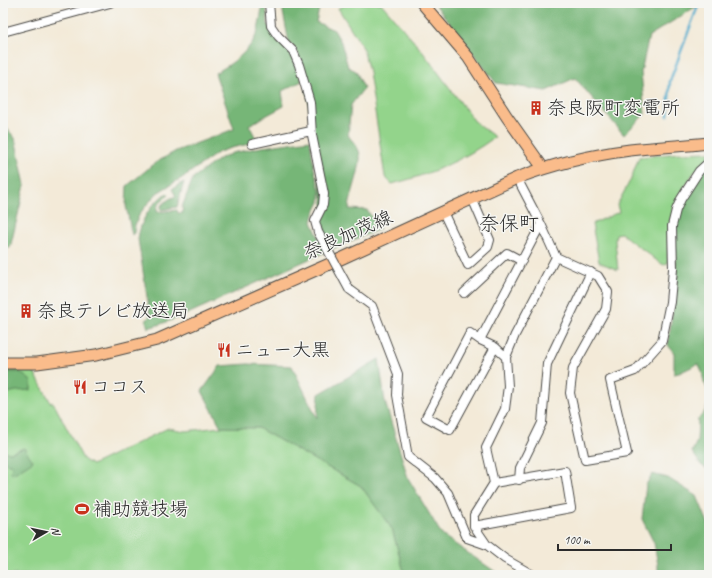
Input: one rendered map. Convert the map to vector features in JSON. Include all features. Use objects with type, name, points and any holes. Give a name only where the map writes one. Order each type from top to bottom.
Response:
[{"type":"main road","points":[[422,3],[468,57],[507,117],[543,168]]},
{"type":"main road","name":"奈良加茂線","points":[[3,363],[37,363],[96,354],[157,340],[472,198],[543,168],[630,150],[709,144]]},
{"type":"street","points":[[3,32],[110,3]]},
{"type":"street","points":[[269,3],[271,26],[278,36],[293,51],[299,65],[310,102],[314,151],[324,194],[323,205],[316,222],[318,232],[349,289],[372,306],[398,374],[397,396],[408,457],[435,478],[448,493],[467,538],[487,545]]},
{"type":"street","points":[[252,144],[312,130]]},
{"type":"street","points":[[517,178],[556,257],[598,276],[608,292],[606,309],[572,368],[570,393],[585,460],[628,453],[610,380],[635,371],[662,341],[670,302],[673,269],[672,226],[676,210],[699,171],[709,162]]},
{"type":"street","points":[[443,212],[468,265],[488,247],[490,240],[472,198]]},
{"type":"street","points":[[480,340],[541,224]]},
{"type":"street","points":[[464,293],[508,253],[522,261]]},
{"type":"street","points":[[533,575],[505,559],[487,545],[474,526],[474,515],[494,483],[486,448],[505,409],[508,386],[506,357],[515,335],[556,257]]},
{"type":"street","points":[[518,480],[520,468],[542,423],[547,364],[591,272]]},
{"type":"street","points":[[495,347],[450,430],[426,417],[470,333],[480,340],[495,347],[506,357]]},
{"type":"street","points":[[474,526],[570,508],[564,471],[494,483]]},
{"type":"green space","points":[[263,3],[266,3],[268,25],[293,55],[302,81],[282,91],[284,106],[249,125],[258,142],[219,152],[182,178],[157,193],[140,213],[132,235],[126,206],[127,186],[155,163],[176,151],[234,129],[215,73],[241,56],[251,44],[258,30]]},
{"type":"green space","points":[[284,3],[329,3],[319,9],[316,22],[334,30],[341,42],[348,67],[356,71],[364,88],[351,105],[348,135],[359,151],[360,163],[349,209],[367,210],[380,229],[332,249],[318,222],[324,210],[305,77],[298,53],[289,43],[283,12]]},
{"type":"green space","points":[[350,3],[381,3],[422,51],[476,123],[495,137],[471,153],[446,166],[392,184],[385,177],[369,72],[363,48],[338,8]]},
{"type":"green space","points":[[434,3],[697,3],[697,6],[649,36],[641,72],[645,114],[624,135],[575,78],[546,91],[496,83]]},
{"type":"green space","points":[[3,124],[15,138],[25,185],[10,248],[3,245]]},
{"type":"green space","points":[[310,140],[314,168],[320,191],[320,202],[312,222],[325,252],[185,315],[148,328],[146,321],[150,316],[138,239],[141,226],[151,207],[167,193],[169,195],[157,206],[157,212],[177,210],[178,213],[183,213],[182,207],[193,178],[219,159],[233,153],[256,148]]},
{"type":"green space","points":[[709,152],[709,158],[693,174],[674,206],[668,235],[668,263],[664,265],[659,262],[621,233],[616,234],[615,240],[618,270],[599,262],[592,224],[619,212],[617,205],[631,179],[639,157]]},
{"type":"green space","points":[[709,167],[709,395],[704,382],[702,370],[698,364],[674,374],[674,353],[668,345],[677,279],[674,236],[679,208],[701,173]]},
{"type":"green space","points":[[184,182],[177,207],[161,210],[161,206],[169,199],[176,196],[172,189]]},
{"type":"green space","points":[[379,359],[385,402],[408,478],[442,535],[500,575],[405,575],[392,529],[361,486],[258,428],[221,427],[202,391],[220,366],[248,364],[292,366],[317,418],[319,394]]},
{"type":"green space","points":[[3,370],[33,370],[51,403],[53,402],[83,459],[92,465],[168,428],[185,431],[221,427],[258,428],[361,486],[392,529],[405,575],[3,575]]},
{"type":"green space","points":[[3,372],[20,372],[31,381],[31,390],[3,394]]},
{"type":"green space","points":[[709,399],[709,470],[701,465],[692,452],[697,441],[698,419],[705,410]]},
{"type":"green space","points":[[24,448],[33,461],[13,474],[11,473],[12,465],[3,462],[3,451],[10,453]]},
{"type":"green space","points":[[652,474],[668,478],[697,496],[709,525],[709,575],[658,575],[658,565],[654,543],[642,519],[646,485]]},
{"type":"waterway","points":[[668,116],[670,81],[699,3]]},
{"type":"place","name":"奈良阪町変電所","points":[[536,108]]},
{"type":"place","name":"奈良テレビ放送局","points":[[26,311]]},
{"type":"place","name":"ニュー大黒","points":[[224,350]]},
{"type":"place","name":"ココス","points":[[80,387]]},
{"type":"place","name":"補助競技場","points":[[82,509]]},
{"type":"district","name":"奈保町","points":[[509,223]]}]
